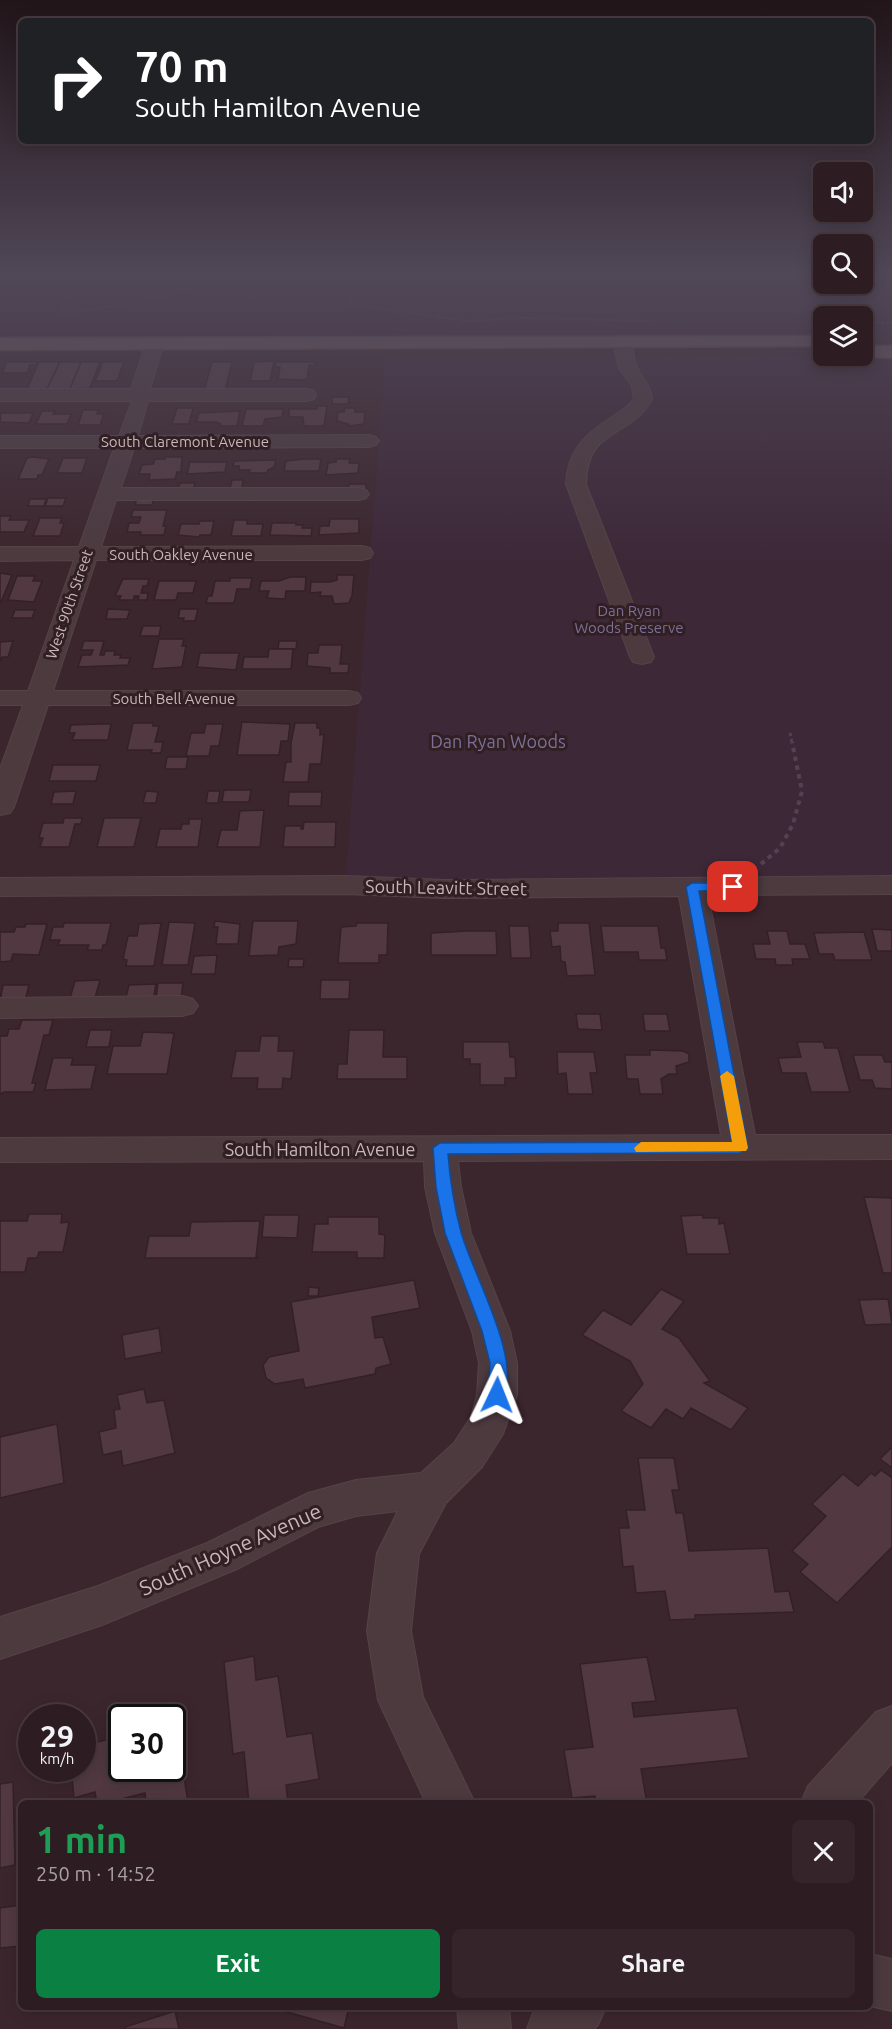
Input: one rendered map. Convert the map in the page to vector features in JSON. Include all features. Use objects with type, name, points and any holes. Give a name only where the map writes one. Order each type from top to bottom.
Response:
[{"type":"street","name":"West 90th Street","points":[[2,793],[108,494],[148,369]]},
{"type":"street","points":[[628,369],[644,392],[641,404],[593,439],[577,461],[575,472],[576,484],[642,657]]},
{"type":"street","points":[[0,395],[140,398],[307,394]]},
{"type":"street","name":"South Claremont Avenue","points":[[0,442],[369,441]]},
{"type":"street","points":[[108,494],[359,494]]},
{"type":"street","name":"South Oakley Avenue","points":[[0,554],[362,553]]},
{"type":"street","name":"South Bell Avenue","points":[[0,698],[349,698]]},
{"type":"street","name":"South Leavitt Street","points":[[0,887],[346,885],[445,889],[892,885]]},
{"type":"street","points":[[692,887],[740,1148]]},
{"type":"street","points":[[0,1008],[182,1006]]},
{"type":"street","name":"South Hamilton Avenue","points":[[0,1150],[892,1147]]},
{"type":"street","points":[[440,1148],[443,1187],[453,1233],[491,1331],[498,1363],[497,1395],[489,1422],[468,1455],[431,1490],[398,1553],[389,1631],[401,1700],[450,1800]]},
{"type":"street","name":"South Hoyne Avenue","points":[[0,1638],[102,1605],[222,1556],[308,1511],[356,1498],[431,1490]]},
{"type":"street","points":[[828,1800],[892,1728]]},
{"type":"street","points":[[873,1981],[892,1985]]},
{"type":"street","points":[[483,2010],[485,2029]]},
{"type":"street","points":[[553,2029],[576,2010]]},
{"type":"path","points":[[733,887],[780,848],[793,824],[802,791],[790,733]]},
{"type":"green space","name":"Dan Ryan Woods","points":[[384,369],[892,369],[892,879],[443,882],[346,875]]},
{"type":"building","points":[[4,369],[29,369],[27,373],[2,373]]},
{"type":"building","points":[[36,369],[57,369],[46,391],[26,391]]},
{"type":"building","points":[[57,369],[78,369],[68,394],[46,391]]},
{"type":"building","points":[[78,369],[97,369],[90,388],[70,389]]},
{"type":"building","points":[[100,369],[122,369],[117,381],[95,381]]},
{"type":"building","points":[[210,369],[230,369],[225,391],[204,391]]},
{"type":"building","points":[[253,369],[272,369],[270,381],[250,381]]},
{"type":"building","points":[[280,369],[308,369],[307,379],[278,379]]},
{"type":"building","points":[[332,397],[349,397],[348,404],[332,404]]},
{"type":"building","points":[[317,406],[327,406],[324,426],[304,426],[303,417],[289,417],[289,409],[317,409]]},
{"type":"building","points":[[177,408],[193,408],[189,424],[172,424]]},
{"type":"building","points":[[345,408],[355,408],[355,412],[365,412],[364,424],[349,426],[349,424],[337,421],[338,412],[344,412]]},
{"type":"building","points":[[246,409],[283,409],[282,417],[265,419],[263,426],[242,426]]},
{"type":"building","points":[[83,410],[98,410],[97,414],[104,414],[100,425],[78,425]]},
{"type":"building","points":[[42,411],[55,411],[53,414],[71,414],[67,424],[36,424]]},
{"type":"building","points":[[240,411],[237,426],[221,426],[216,422],[196,422],[199,413]]},
{"type":"building","points":[[1,413],[33,413],[29,423],[0,422]]},
{"type":"building","points":[[165,457],[182,457],[181,472],[177,472],[175,479],[149,480],[150,474],[139,474],[142,465],[153,464],[155,459],[165,459]]},
{"type":"building","points":[[27,458],[49,459],[42,475],[38,475],[37,479],[18,479]]},
{"type":"building","points":[[63,458],[87,458],[82,473],[57,473]]},
{"type":"building","points":[[321,459],[319,471],[284,471],[286,461]]},
{"type":"building","points":[[336,459],[350,459],[349,463],[359,463],[358,473],[326,475],[328,463],[336,462]]},
{"type":"building","points":[[276,460],[274,467],[267,473],[249,473],[250,470],[239,470],[239,466],[233,466],[234,461]]},
{"type":"building","points":[[190,462],[227,462],[225,472],[187,474]]},
{"type":"building","points":[[232,480],[243,480],[242,488],[230,488]]},
{"type":"building","points":[[180,483],[195,483],[193,490],[178,490]]},
{"type":"building","points":[[349,484],[366,484],[366,491],[348,491]]},
{"type":"building","points":[[48,498],[66,498],[63,506],[45,506]]},
{"type":"building","points":[[137,498],[154,498],[152,505],[135,505]]},
{"type":"building","points":[[30,499],[46,499],[44,506],[28,506]]},
{"type":"building","points":[[133,510],[167,510],[163,526],[166,526],[164,535],[140,535],[141,532],[127,532],[129,523],[139,523],[141,517],[131,517]]},
{"type":"building","points":[[0,516],[11,516],[9,520],[29,520],[24,532],[0,532]]},
{"type":"building","points":[[40,518],[62,518],[60,523],[64,523],[60,536],[33,536]]},
{"type":"building","points":[[330,519],[359,519],[359,533],[319,535],[320,526],[329,526]]},
{"type":"building","points":[[234,520],[247,520],[247,524],[263,524],[261,536],[231,536]]},
{"type":"building","points":[[200,521],[214,521],[211,535],[200,535],[199,537],[178,535],[181,524],[199,524]]},
{"type":"building","points":[[272,523],[296,523],[296,525],[303,525],[302,528],[312,528],[311,536],[270,535]]},
{"type":"building","points":[[0,573],[12,575],[1,602],[0,602]]},
{"type":"building","points":[[337,575],[354,575],[349,603],[334,604],[332,596],[320,596],[321,592],[310,593],[311,582],[330,582],[337,580]]},
{"type":"building","points":[[17,576],[35,576],[33,581],[42,581],[34,602],[8,600]]},
{"type":"building","points":[[290,577],[306,577],[305,591],[286,591],[285,599],[267,598],[269,591],[259,591],[261,581],[279,581]]},
{"type":"building","points":[[230,578],[252,578],[250,589],[237,589],[234,603],[206,603],[208,596],[212,596],[215,581],[230,581]]},
{"type":"building","points":[[123,579],[149,579],[141,593],[148,593],[147,600],[138,600],[139,596],[134,596],[134,600],[119,600],[121,596],[115,596]]},
{"type":"building","points":[[159,581],[196,581],[193,593],[178,593],[176,600],[154,600]]},
{"type":"building","points":[[108,609],[130,610],[127,619],[106,619]]},
{"type":"building","points":[[180,609],[198,609],[195,621],[183,621],[184,618],[178,618]]},
{"type":"building","points":[[15,610],[35,610],[32,618],[12,618]]},
{"type":"building","points":[[143,626],[161,626],[159,636],[140,636]]},
{"type":"building","points":[[159,639],[184,639],[182,646],[186,646],[182,667],[152,669]]},
{"type":"building","points":[[13,641],[8,657],[2,657],[0,662],[0,642]]},
{"type":"building","points":[[84,641],[104,641],[100,655],[104,655],[105,651],[115,651],[114,655],[121,655],[120,658],[130,658],[128,665],[78,667],[82,655],[91,655],[93,650],[81,650]]},
{"type":"building","points":[[279,641],[297,641],[296,649],[278,649]]},
{"type":"building","points":[[319,645],[342,645],[340,664],[349,664],[348,673],[330,673],[330,668],[307,666],[308,653],[318,653]]},
{"type":"building","points":[[269,649],[293,649],[291,669],[242,669],[244,657],[268,657]]},
{"type":"building","points":[[200,653],[239,653],[236,670],[197,667]]},
{"type":"building","points":[[242,722],[290,724],[288,741],[281,741],[279,755],[237,755]]},
{"type":"building","points":[[133,723],[153,723],[153,726],[159,726],[155,742],[163,742],[161,753],[151,753],[152,750],[127,750]]},
{"type":"building","points":[[295,723],[317,723],[320,735],[324,734],[321,764],[310,764],[308,782],[283,782],[286,762],[291,762],[291,743]]},
{"type":"building","points":[[111,724],[108,740],[72,740],[75,733],[69,733],[71,725]]},
{"type":"building","points":[[206,724],[223,724],[219,746],[211,746],[209,756],[186,756],[191,733],[204,733]]},
{"type":"building","points":[[167,757],[188,757],[186,769],[165,769]]},
{"type":"building","points":[[53,765],[100,765],[96,781],[49,781]]},
{"type":"building","points":[[224,790],[251,790],[249,802],[222,802]]},
{"type":"building","points":[[76,791],[73,804],[51,804],[54,792]]},
{"type":"building","points":[[146,791],[158,792],[156,803],[143,803]]},
{"type":"building","points":[[208,791],[220,791],[218,803],[206,803]]},
{"type":"building","points":[[289,792],[322,792],[321,806],[288,806]]},
{"type":"building","points":[[264,810],[260,847],[217,847],[221,830],[237,830],[240,811]]},
{"type":"building","points":[[64,818],[82,818],[81,824],[75,824],[69,847],[40,847],[43,838],[39,838],[43,823],[63,823]]},
{"type":"building","points":[[104,818],[141,818],[134,847],[97,847]]},
{"type":"building","points":[[189,819],[202,819],[198,847],[156,847],[160,829],[181,829],[182,824],[189,824]]},
{"type":"building","points":[[304,822],[336,822],[335,847],[283,847],[285,826],[301,826],[303,829]]},
{"type":"building","points":[[215,921],[240,924],[238,944],[216,944],[218,927],[214,927]]},
{"type":"building","points":[[253,921],[298,921],[296,944],[279,947],[278,955],[249,956]]},
{"type":"building","points":[[169,922],[195,923],[188,965],[162,965]]},
{"type":"building","points":[[64,923],[111,923],[106,945],[103,945],[102,950],[87,950],[89,945],[58,945],[60,940],[50,940],[53,927],[63,927]]},
{"type":"building","points":[[161,923],[154,966],[126,966],[127,960],[123,959],[128,936],[137,936],[139,924]]},
{"type":"building","points":[[357,923],[388,923],[387,955],[379,955],[379,963],[338,963],[341,927],[356,926]]},
{"type":"building","points":[[558,923],[589,923],[595,975],[567,976],[565,962],[561,961],[560,946],[552,947],[550,931],[558,931]]},
{"type":"building","points":[[26,924],[47,924],[39,955],[13,954],[11,961],[0,962],[0,932],[14,932],[16,927],[25,927]]},
{"type":"building","points":[[509,926],[529,926],[531,958],[511,958]]},
{"type":"building","points":[[601,926],[658,926],[661,948],[665,948],[667,960],[639,960],[638,952],[604,952]]},
{"type":"building","points":[[872,929],[892,930],[892,951],[877,951]]},
{"type":"building","points":[[496,931],[497,955],[431,955],[431,933]]},
{"type":"building","points":[[767,931],[787,931],[790,944],[805,944],[810,959],[792,959],[793,965],[776,965],[775,959],[756,959],[753,944],[770,944]]},
{"type":"building","points":[[864,932],[872,960],[835,960],[833,954],[819,954],[814,933]]},
{"type":"building","points":[[217,955],[215,974],[191,974],[194,956]]},
{"type":"building","points":[[289,959],[304,959],[303,967],[288,967]]},
{"type":"building","points":[[100,980],[95,998],[70,998],[75,981]]},
{"type":"building","points":[[321,980],[350,980],[349,999],[320,999]]},
{"type":"building","points":[[158,983],[183,983],[181,999],[156,999]]},
{"type":"building","points":[[156,984],[153,1001],[125,1001],[129,985]]},
{"type":"building","points":[[3,985],[29,985],[25,1001],[0,1001]]},
{"type":"building","points":[[576,1014],[600,1014],[602,1030],[578,1029]]},
{"type":"building","points":[[643,1014],[667,1014],[670,1031],[645,1031]]},
{"type":"building","points":[[22,1020],[53,1020],[49,1035],[44,1035],[32,1083],[36,1083],[33,1092],[0,1094],[0,1036],[7,1036],[9,1029],[19,1029]]},
{"type":"building","points":[[90,1030],[112,1030],[109,1047],[86,1047]]},
{"type":"building","points":[[349,1030],[384,1030],[383,1057],[407,1057],[407,1079],[337,1079],[338,1064],[347,1064]]},
{"type":"building","points":[[143,1032],[174,1033],[167,1074],[107,1074],[113,1046],[140,1046]]},
{"type":"building","points":[[261,1036],[279,1036],[278,1051],[294,1051],[291,1079],[283,1078],[282,1089],[257,1089],[258,1078],[231,1078],[236,1051],[259,1051]]},
{"type":"building","points":[[463,1042],[509,1042],[510,1057],[515,1057],[516,1078],[505,1078],[505,1085],[480,1085],[480,1064],[470,1064],[470,1059],[463,1059]]},
{"type":"building","points":[[797,1042],[823,1042],[825,1048],[838,1048],[850,1092],[811,1092],[806,1073],[782,1073],[778,1058],[801,1057]]},
{"type":"building","points":[[650,1050],[683,1051],[689,1054],[689,1062],[676,1066],[677,1074],[669,1074],[661,1079],[663,1094],[640,1094],[638,1079],[627,1079],[625,1055],[650,1055]]},
{"type":"building","points":[[557,1052],[594,1052],[597,1073],[590,1073],[593,1094],[568,1094],[566,1073],[558,1074]]},
{"type":"building","points":[[853,1055],[882,1055],[885,1062],[892,1062],[892,1089],[875,1088],[872,1080],[860,1080]]},
{"type":"building","points":[[53,1058],[73,1058],[71,1065],[96,1065],[91,1089],[45,1090]]},
{"type":"building","points":[[864,1197],[892,1198],[892,1273],[883,1273]]},
{"type":"building","points":[[29,1214],[62,1214],[61,1223],[69,1222],[63,1252],[39,1252],[37,1258],[28,1258],[25,1272],[0,1272],[0,1221],[27,1221]]},
{"type":"building","points":[[264,1215],[299,1215],[297,1238],[262,1237]]},
{"type":"building","points":[[703,1215],[703,1218],[719,1218],[719,1224],[724,1223],[730,1254],[687,1254],[681,1216]]},
{"type":"building","points":[[328,1217],[379,1217],[379,1234],[385,1235],[384,1258],[357,1258],[357,1252],[312,1252],[315,1224],[328,1224]]},
{"type":"building","points":[[260,1221],[256,1257],[259,1258],[145,1258],[149,1236],[189,1236],[191,1222]]},
{"type":"building","points":[[414,1280],[420,1308],[372,1317],[375,1338],[383,1337],[391,1364],[376,1368],[375,1374],[305,1388],[303,1379],[275,1384],[266,1378],[263,1365],[269,1357],[299,1351],[291,1302]]},
{"type":"building","points":[[309,1287],[319,1288],[318,1296],[308,1296]]},
{"type":"building","points":[[661,1289],[684,1301],[662,1329],[679,1338],[710,1381],[704,1383],[748,1408],[731,1430],[691,1408],[683,1419],[666,1409],[651,1428],[621,1411],[643,1384],[630,1361],[582,1335],[603,1310],[631,1325]]},
{"type":"building","points":[[888,1299],[892,1324],[865,1325],[859,1300]]},
{"type":"building","points":[[159,1328],[162,1352],[125,1359],[122,1335]]},
{"type":"building","points":[[144,1389],[147,1403],[164,1400],[175,1453],[123,1466],[121,1451],[103,1455],[99,1432],[116,1428],[114,1410],[120,1409],[117,1395]]},
{"type":"building","points":[[57,1424],[64,1483],[0,1498],[0,1437]]},
{"type":"building","points":[[892,1447],[892,1468],[880,1459]]},
{"type":"building","points":[[638,1458],[674,1458],[679,1490],[672,1490],[676,1513],[683,1513],[689,1551],[768,1548],[775,1592],[789,1591],[794,1612],[695,1615],[695,1619],[670,1620],[665,1591],[636,1593],[633,1566],[623,1567],[619,1528],[629,1528],[626,1510],[645,1510]]},
{"type":"building","points":[[881,1470],[892,1478],[892,1547],[837,1603],[800,1572],[808,1564],[792,1551],[826,1516],[812,1504],[843,1474],[858,1486],[871,1473],[875,1476]]},
{"type":"building","points":[[254,1656],[256,1680],[278,1676],[287,1737],[312,1733],[319,1779],[286,1785],[288,1800],[249,1800],[244,1752],[233,1754],[224,1662]]},
{"type":"building","points":[[647,1657],[656,1701],[632,1703],[634,1717],[737,1708],[749,1758],[641,1769],[646,1800],[596,1800],[595,1796],[572,1798],[564,1750],[593,1747],[580,1664]]},
{"type":"building","points":[[108,1739],[108,1782],[185,1782],[188,1800],[146,1800],[145,1793],[118,1800],[96,1800],[95,1792],[74,1798],[72,1782],[96,1782],[96,1742]]},
{"type":"building","points":[[13,1782],[15,1865],[0,1868],[0,1784]]},
{"type":"building","points":[[18,1905],[18,1946],[0,1948],[0,1908]]},
{"type":"building","points":[[280,2010],[348,2010],[344,2028]]},
{"type":"building","points":[[175,2011],[179,2029],[124,2029],[125,2027]]},
{"type":"slow traffic","points":[[641,1148],[740,1148],[727,1076]]},
{"type":"route","points":[[497,1395],[498,1363],[491,1331],[453,1233],[443,1187],[440,1148],[740,1148],[692,887],[733,887]]},
{"type":"park label","name":"Dan Ryan Woods Preserve","points":[[629,618]]}]
